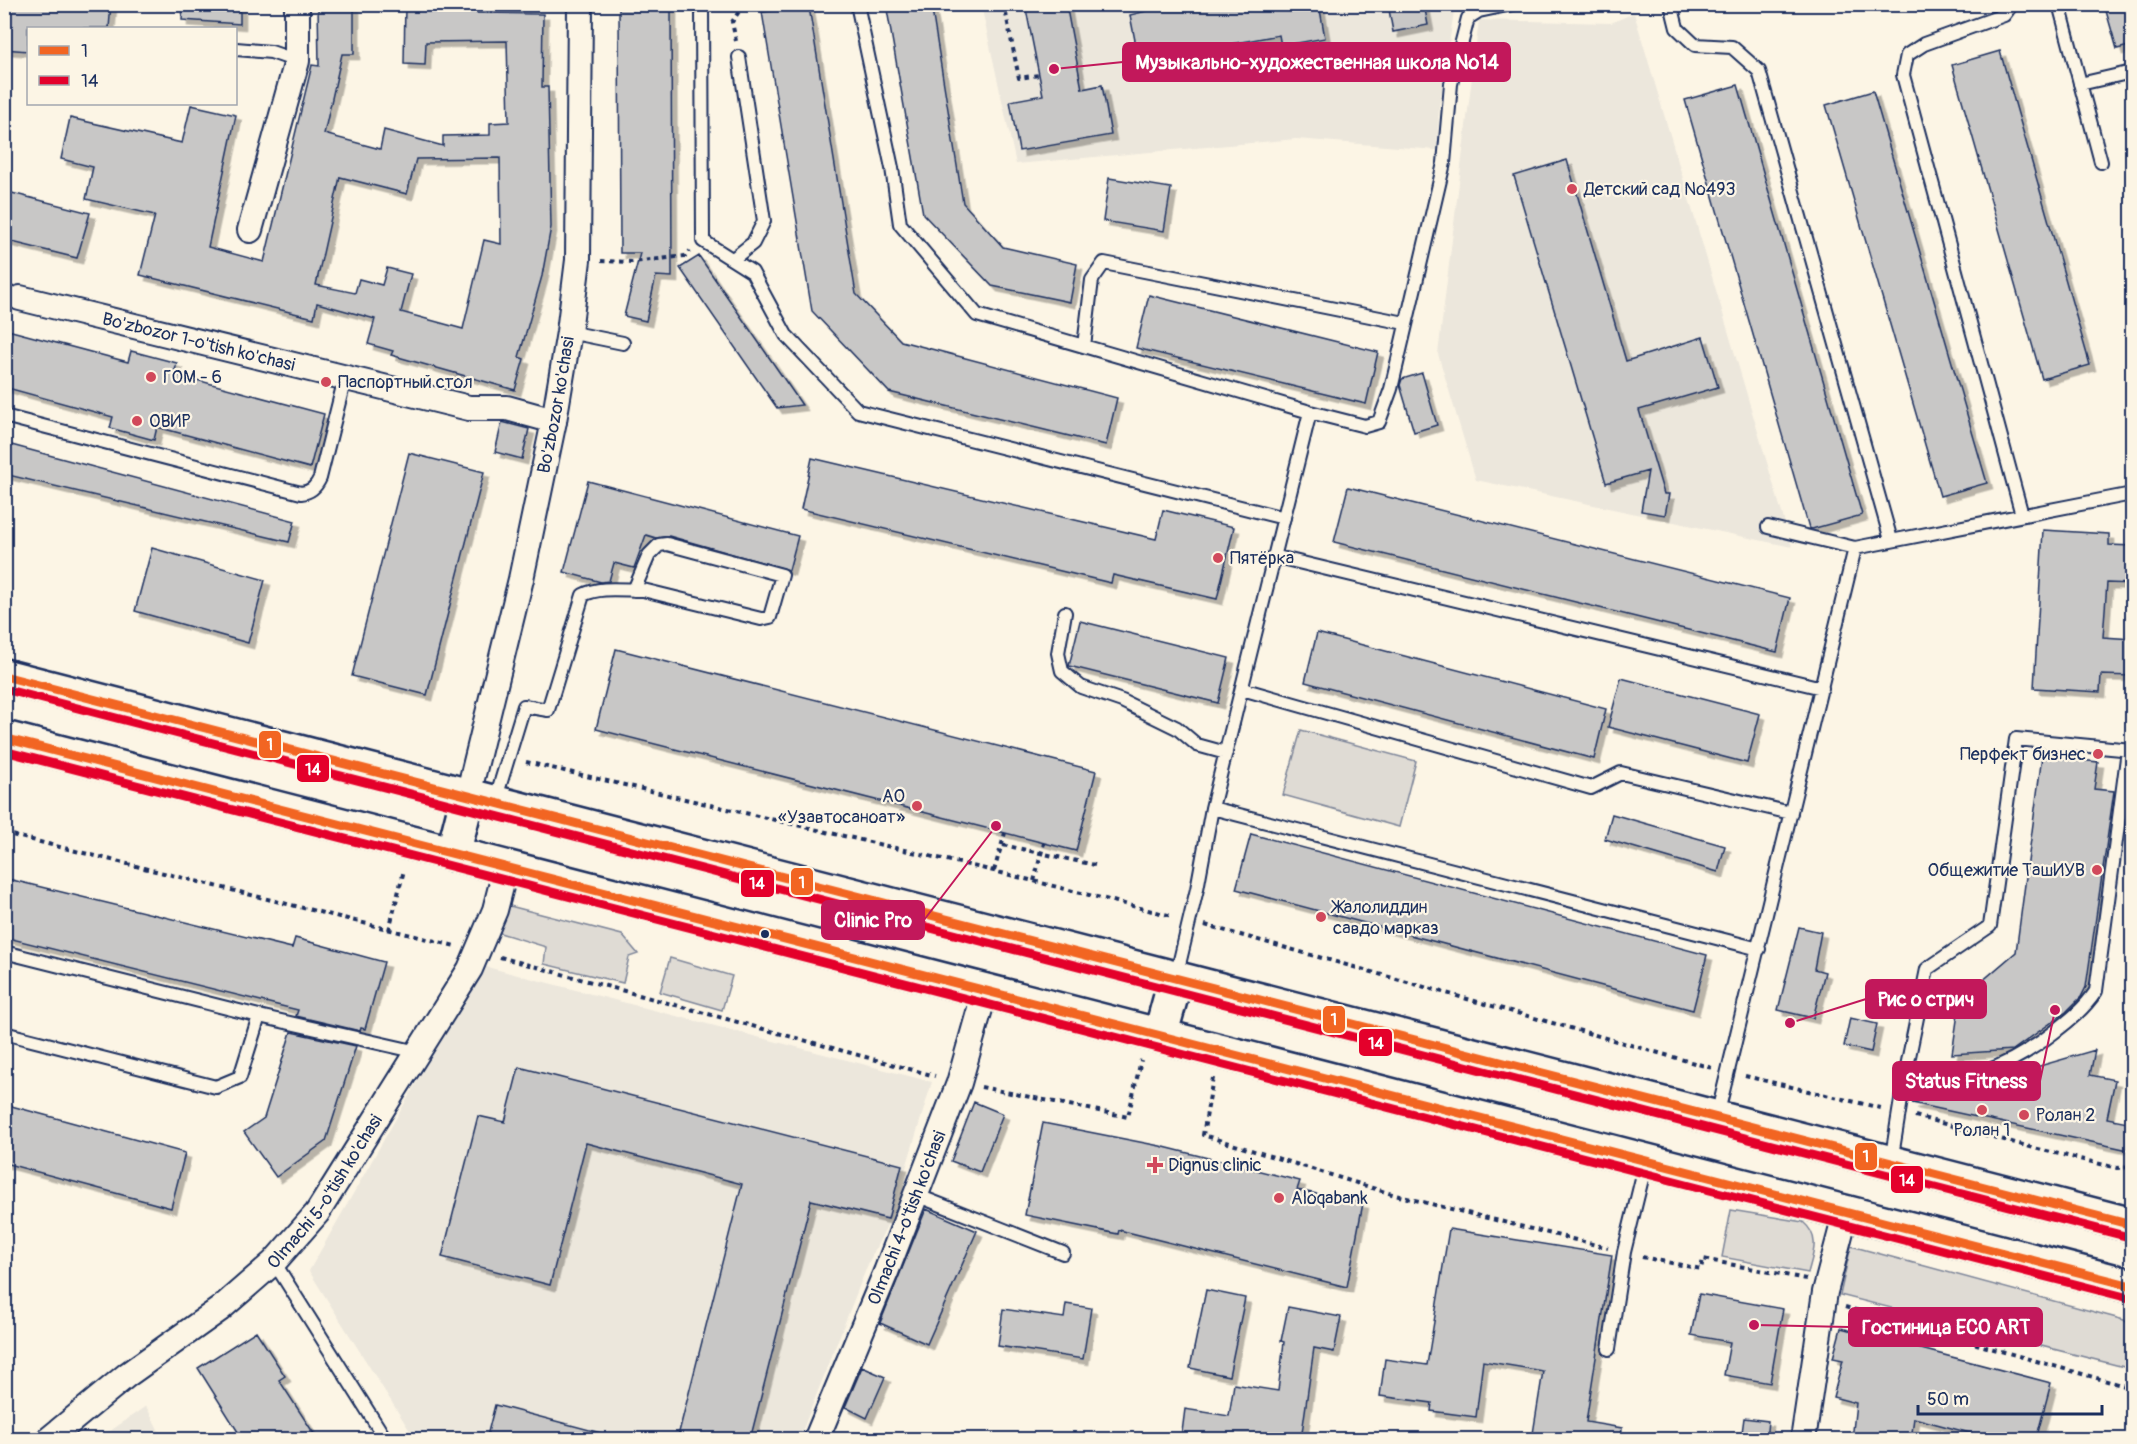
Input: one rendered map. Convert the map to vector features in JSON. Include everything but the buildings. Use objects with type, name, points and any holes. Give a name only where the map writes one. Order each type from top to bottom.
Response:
[{"type":"main road","points":[[4,676],[2133,1225]]},
{"type":"main road","points":[[4,738],[985,991],[1156,1047],[1647,1161],[2128,1287]]},
{"type":"main road","points":[[453,854],[481,799]]},
{"type":"main road","points":[[1156,1047],[1176,978]]},
{"type":"main road","points":[[2077,1210],[2133,1200]]},
{"type":"street","points":[[250,230],[297,61],[297,4]]},
{"type":"street","name":"Bo'zbozor ko'chasi","points":[[481,799],[521,579],[554,421],[578,260],[580,4]]},
{"type":"street","name":"Bo'zbozor 1-o'tish ko'chasi","points":[[20,298],[469,408],[507,408],[554,421]]},
{"type":"street","name":"Olmachi 5-o'tish ko'chasi","points":[[48,1440],[127,1375],[220,1309],[274,1262],[317,1213],[465,978],[495,910],[506,867]]},
{"type":"street","name":"Olmachi 4-o'tish ko'chasi","points":[[816,1440],[959,1083],[985,991]]},
{"type":"street","points":[[1803,1440],[1825,1292],[1846,1212]]},
{"type":"lane","points":[[702,4],[703,241],[752,273],[786,335],[858,411],[1284,518]]},
{"type":"lane","points":[[857,4],[892,168],[900,224],[977,315],[1365,426],[1379,422],[1391,389],[1444,163],[1451,84],[1468,18],[1464,4]]},
{"type":"lane","points":[[1468,18],[1479,11],[1512,4]]},
{"type":"lane","points":[[1671,4],[1677,28],[1695,45],[1732,47],[1760,71],[1890,540]]},
{"type":"lane","points":[[2012,4],[2004,15],[1924,44],[1906,55],[1903,75],[2022,515]]},
{"type":"lane","points":[[2058,4],[2101,162]]},
{"type":"lane","points":[[237,49],[271,52],[297,61]]},
{"type":"lane","points":[[732,259],[753,243],[764,221],[739,57]]},
{"type":"lane","points":[[2080,84],[2133,72]]},
{"type":"lane","points":[[1084,346],[1092,280],[1104,263],[1405,323]]},
{"type":"lane","points":[[569,332],[623,344]]},
{"type":"lane","points":[[4,416],[301,493],[308,492],[317,485],[320,478],[345,378]]},
{"type":"lane","points":[[1176,978],[1212,808],[1310,412]]},
{"type":"lane","points":[[1768,527],[1855,548],[2133,494]]},
{"type":"lane","points":[[481,799],[507,757],[524,706],[548,710],[582,595],[593,590],[634,590],[761,619],[770,617],[782,575],[667,544],[659,545],[649,555],[634,590]]},
{"type":"lane","points":[[1716,1117],[1759,949],[1855,548]]},
{"type":"lane","points":[[1273,556],[1822,688]]},
{"type":"lane","points":[[1065,613],[1058,654],[1062,671],[1080,687],[1122,701],[1177,728],[1197,746],[1226,753]]},
{"type":"lane","points":[[1242,689],[1592,788],[1621,773],[1791,813]]},
{"type":"lane","points":[[1891,1162],[1904,1081],[1927,969],[1990,926],[2016,739],[2130,750],[2096,991],[2084,1009],[2026,1055],[1999,1068],[1959,1079],[1932,1082],[1904,1081]]},
{"type":"lane","points":[[1212,808],[1759,949]]},
{"type":"lane","points":[[4,952],[260,1016],[418,1052]]},
{"type":"lane","points":[[4,1033],[216,1087],[240,1077],[260,1016]]},
{"type":"lane","points":[[1609,1349],[1624,1252],[1647,1161]]},
{"type":"lane","points":[[916,1195],[1063,1253]]},
{"type":"lane","points":[[274,1262],[386,1440]]},
{"type":"path","points":[[739,57],[732,22],[744,4]]},
{"type":"path","points":[[1004,4],[1019,78],[1039,75]]},
{"type":"path","points":[[578,260],[633,261],[685,256],[703,241]]},
{"type":"path","points":[[507,757],[994,871],[1189,920],[1728,1072],[1899,1112],[2034,1149],[2117,1168],[2133,1167]]},
{"type":"path","points":[[994,871],[1005,832]]},
{"type":"path","points":[[4,833],[478,951],[959,1083],[1128,1117],[1142,1056],[1156,1047]]},
{"type":"path","points":[[1034,881],[1044,843]]},
{"type":"path","points":[[1003,845],[1095,865]]},
{"type":"path","points":[[389,930],[406,863]]},
{"type":"path","points":[[1203,1075],[1214,1079],[1203,1135],[1395,1195],[1624,1252],[1701,1269],[1703,1259],[1794,1277]]},
{"type":"path","points":[[1825,1292],[1838,1305],[2133,1388]]},
{"type":"shaded area","points":[[981,5],[1455,5],[1439,108],[1437,150],[1296,139],[1016,164]]},
{"type":"shaded area","name":"Детский сад №493","points":[[1634,13],[1792,547],[1476,480],[1438,354],[1479,20],[1611,23]]},
{"type":"shaded area","points":[[1301,730],[1416,761],[1399,827],[1283,795]]},
{"type":"shaded area","points":[[506,905],[622,935],[638,954],[629,957],[623,983],[544,964],[546,947],[500,933]]},
{"type":"shaded area","points":[[670,958],[732,976],[722,1010],[660,992]]},
{"type":"shaded area","points":[[483,966],[932,1082],[891,1217],[868,1264],[799,1439],[415,1439],[309,1271]]},
{"type":"shaded area","points":[[1731,1210],[1803,1222],[1809,1228],[1814,1240],[1808,1273],[1722,1257]]},
{"type":"shaded area","points":[[1851,1246],[2124,1320],[2132,1327],[2132,1369],[1840,1295]]},
{"type":"shaded area","points":[[146,1406],[163,1439],[99,1439]]},
{"type":"transit line","name":"1","points":[[4,676],[2132,1225]]},
{"type":"transit line","name":"14","points":[[4,689],[2129,1237]]},
{"type":"transit line","name":"1","points":[[4,738],[2132,1286]]},
{"type":"transit line","name":"14","points":[[4,751],[2129,1298]]},
{"type":"place","name":"Музыкально-художественная школа №14","points":[[1054,69]]},
{"type":"place","name":"Детский сад №493","points":[[1572,189]]},
{"type":"place","name":"ГОМ - 6","points":[[151,377]]},
{"type":"place","name":"Паспортный стол","points":[[326,382]]},
{"type":"place","name":"ОВИР","points":[[137,421]]},
{"type":"place","name":"Пятёрка","points":[[1218,558]]},
{"type":"place","name":"Перфект бизнес","points":[[2098,754]]},
{"type":"place","name":"АО «Узавтосаноат»","points":[[917,806]]},
{"type":"place","name":"Clinic Pro","points":[[996,826]]},
{"type":"place","name":"Общежитие ТашИУВ","points":[[2097,870]]},
{"type":"place","name":"Жалолиддин савдо марказ","points":[[1321,917]]},
{"type":"place","name":"Status Fitness","points":[[2055,1010]]},
{"type":"place","name":"Рис о стрич","points":[[1790,1023]]},
{"type":"place","name":"Ролан 1","points":[[1982,1110]]},
{"type":"place","name":"Ролан 2","points":[[2024,1115]]},
{"type":"place","name":"Dignus clinic","points":[[1155,1165]]},
{"type":"place","name":"Aloqabank","points":[[1279,1198]]},
{"type":"place","name":"Гостиница ECO ART","points":[[1754,1325]]}]
